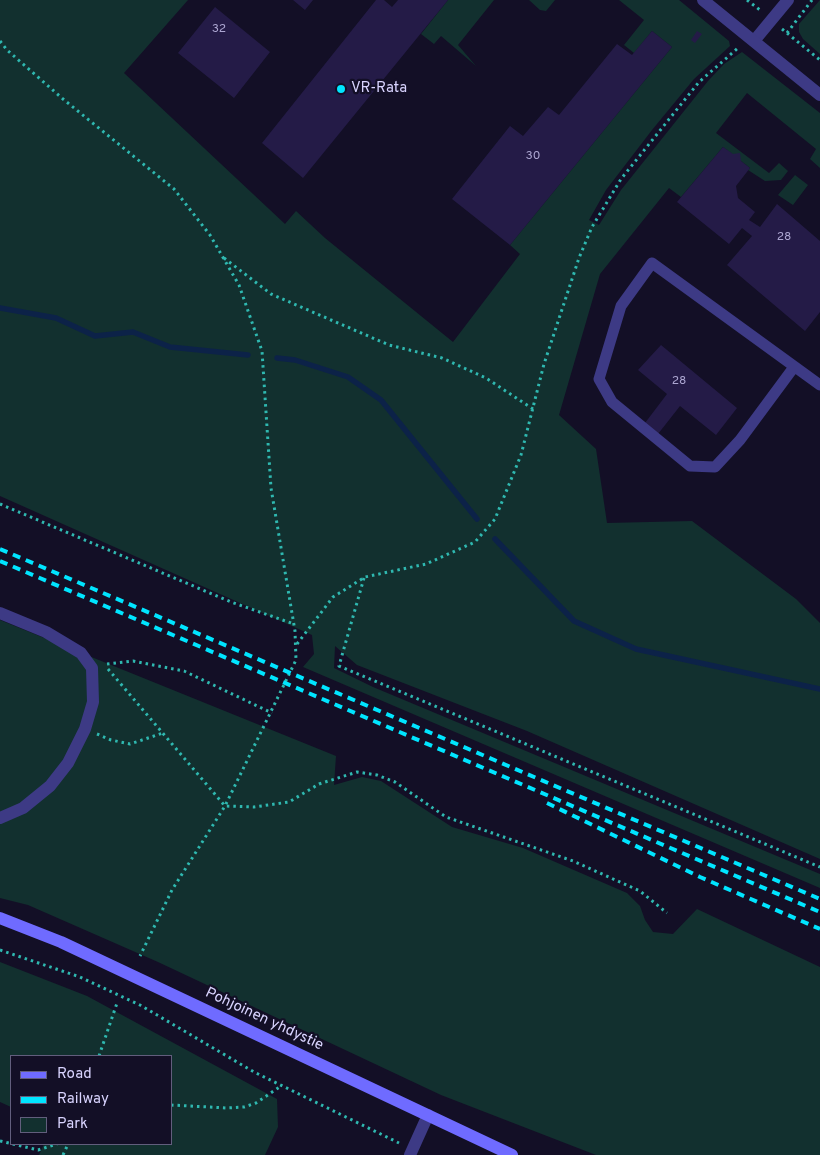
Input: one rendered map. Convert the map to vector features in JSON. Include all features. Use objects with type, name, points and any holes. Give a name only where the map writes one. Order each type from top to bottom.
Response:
[{"type":"main road","name":"Pohjoinen yhdystie","points":[[0,918],[61,942],[512,1155]]},
{"type":"street","points":[[703,0],[820,95]]},
{"type":"street","points":[[754,41],[788,0]]},
{"type":"street","points":[[0,613],[46,632],[82,653],[92,668],[93,702],[86,729],[68,763],[50,786],[23,808],[0,818]]},
{"type":"street","points":[[411,1152],[428,1115]]},
{"type":"lane","points":[[794,367],[740,440],[715,467],[690,466],[612,402],[599,378],[621,306],[652,263],[820,385]]},
{"type":"path","points":[[786,33],[812,0]]},
{"type":"path","points":[[0,41],[7,50],[63,99],[174,189],[210,235],[239,285],[262,352],[272,488],[297,644],[296,660],[272,713],[225,806],[172,890],[140,956]]},
{"type":"path","points":[[297,644],[333,597],[364,577],[426,564],[474,542],[495,519],[521,455],[544,364],[579,258],[606,200],[699,82],[729,54]]},
{"type":"path","points":[[223,257],[271,294],[389,345],[442,358],[486,378],[533,409]]},
{"type":"path","points":[[0,504],[231,602],[294,624]]},
{"type":"path","points":[[364,577],[338,666],[820,867]]},
{"type":"path","points":[[272,713],[184,671],[132,661],[104,665],[225,806],[254,807],[289,802],[319,784],[357,772],[377,775],[395,782],[446,817],[573,861],[640,891],[667,913]]},
{"type":"path","points":[[86,729],[111,740],[130,744],[163,733]]},
{"type":"path","points":[[0,950],[80,978],[140,1005],[282,1086],[411,1152]]},
{"type":"path","points":[[99,1055],[117,1003]]},
{"type":"path","points":[[172,1105],[244,1107],[256,1103],[282,1086]]},
{"type":"path","points":[[17,1145],[38,1150],[54,1145]]},
{"type":"green space","points":[[0,0],[188,0],[124,73],[285,224],[296,211],[325,238],[453,342],[520,254],[510,245],[672,47],[652,31],[634,53],[624,45],[644,20],[619,0],[679,0],[729,41],[730,46],[694,79],[652,130],[606,190],[589,220],[599,225],[621,190],[708,81],[724,64],[742,52],[820,113],[820,168],[810,159],[816,149],[747,93],[716,133],[769,173],[779,163],[788,171],[781,180],[765,181],[748,170],[750,168],[723,147],[681,197],[669,188],[600,274],[559,415],[596,449],[607,523],[692,521],[796,599],[820,623],[820,859],[527,731],[357,665],[335,646],[334,668],[373,687],[820,874],[820,888],[303,667],[314,654],[312,635],[0,496]]},
{"type":"green space","points":[[448,0],[494,0],[458,45],[476,66],[441,36],[434,44],[421,34]]},
{"type":"green space","points":[[529,0],[555,0],[546,11],[540,10]]},
{"type":"green space","points":[[820,0],[820,54],[803,39],[799,32],[799,24]]},
{"type":"green space","points":[[795,175],[808,185],[793,205],[778,195]]},
{"type":"green space","points":[[0,620],[336,756],[334,785],[362,777],[381,781],[452,827],[523,848],[627,893],[640,906],[645,920],[653,932],[673,934],[697,909],[820,967],[820,1155],[596,1155],[441,1095],[158,962],[28,905],[0,898]]},
{"type":"green space","points":[[0,962],[87,996],[277,1099],[278,1127],[265,1155],[39,1155],[44,1145],[172,1145],[172,1055],[10,1055],[10,1107],[0,1102]]},
{"type":"building","points":[[293,0],[313,0],[305,10]]},
{"type":"building","name":"VR-Rata","points":[[376,0],[384,0],[392,7],[398,0],[448,0],[303,178],[262,143]]},
{"type":"building","points":[[215,7],[270,52],[234,98],[178,53]]},
{"type":"building","points":[[652,31],[672,47],[510,245],[452,199],[510,126],[523,136],[548,107],[559,115],[617,44],[632,55]]},
{"type":"building","points":[[697,31],[702,34],[695,43],[691,40]]},
{"type":"building","points":[[723,147],[733,154],[740,153],[741,161],[750,168],[736,186],[738,198],[755,212],[749,220],[760,227],[777,204],[820,241],[820,312],[805,331],[727,265],[752,236],[742,228],[729,244],[677,202]]},
{"type":"building","points":[[661,345],[737,408],[716,435],[680,406],[658,434],[645,423],[667,394],[638,370]]},
{"type":"waterway","points":[[0,308],[56,318],[95,336],[133,332],[170,347],[248,355]]},
{"type":"waterway","points":[[277,358],[295,360],[348,377],[381,400],[477,519]]},
{"type":"waterway","points":[[495,539],[574,621],[636,649],[820,689]]},
{"type":"railway","points":[[0,549],[820,899]]},
{"type":"railway","points":[[0,561],[820,912]]},
{"type":"railway","points":[[547,803],[700,877],[820,929]]},
{"type":"place","name":"VR-Rata","points":[[341,89]]}]
